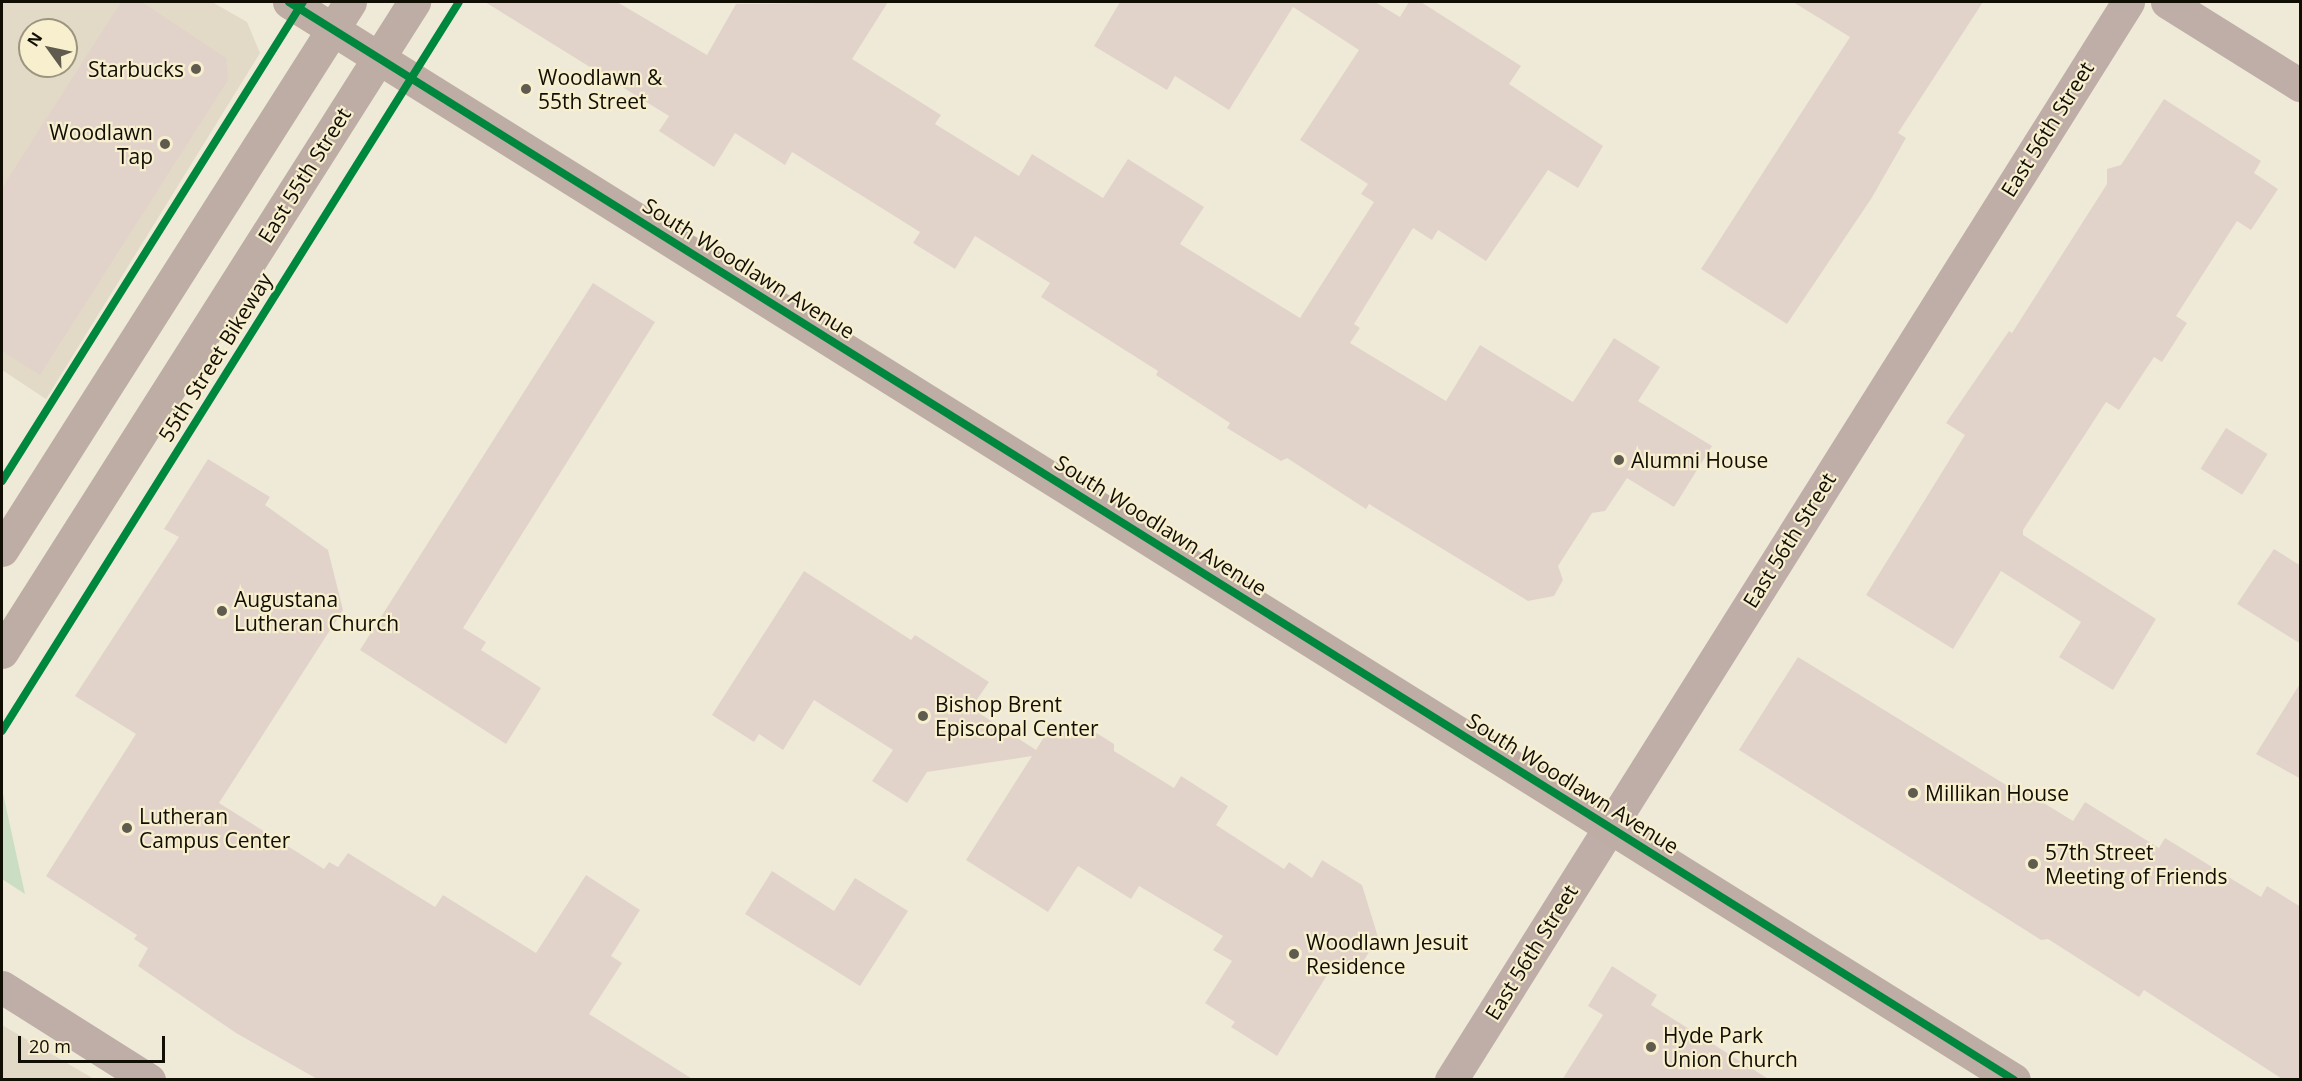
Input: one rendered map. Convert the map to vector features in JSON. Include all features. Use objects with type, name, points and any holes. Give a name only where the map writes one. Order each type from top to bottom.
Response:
[{"type":"street","name":"South Woodlawn Avenue","points":[[289,2],[341,15],[380,58],[2014,1080]]},
{"type":"street","name":"East 55th Street","points":[[2,652],[414,2]]},
{"type":"street","name":"East 56th Street","points":[[1451,1080],[2128,2]]},
{"type":"street","points":[[2167,2],[2301,85]]},
{"type":"street","points":[[2,550],[341,15]]},
{"type":"street","points":[[2,987],[149,1080]]},
{"type":"shaded area","points":[[2,2],[212,2],[247,22],[260,53],[46,399],[2,370]]},
{"type":"shaded area","points":[[2,1025],[94,1079],[2,1079]]},
{"type":"green space","points":[[2,789],[25,894],[2,879]]},
{"type":"building","points":[[121,2],[142,2],[226,58],[228,80],[40,375],[2,351],[2,188],[72,78],[78,78],[78,69]]},
{"type":"building","points":[[485,2],[617,2],[707,55],[736,4],[888,2],[852,59],[941,115],[935,124],[1019,176],[1032,154],[1103,198],[1128,159],[1204,207],[1180,244],[1300,318],[1374,202],[1361,194],[1368,184],[1300,140],[1359,50],[1293,7],[1229,110],[1175,76],[1167,90],[1094,46],[1120,2],[1375,2],[1400,17],[1409,2],[1421,2],[1521,66],[1509,84],[1603,146],[1578,188],[1548,170],[1486,261],[1438,230],[1432,240],[1413,228],[1354,324],[1360,328],[1350,343],[1446,401],[1480,345],[1573,402],[1614,338],[1660,367],[1638,401],[1712,446],[1674,507],[1627,478],[1605,511],[1592,513],[1558,566],[1563,580],[1554,596],[1528,601],[1369,504],[1366,509],[1287,458],[1281,461],[1227,428],[1230,423],[1156,375],[1158,371],[1041,297],[1050,283],[975,236],[955,269],[913,243],[920,232],[792,152],[785,165],[735,133],[714,167],[659,131],[669,116]]},
{"type":"building","points":[[1793,2],[1983,2],[1898,133],[1906,138],[1871,199],[1787,324],[1701,269],[1850,37]]},
{"type":"building","points":[[2164,99],[2261,161],[2254,173],[2278,189],[2251,230],[2237,221],[2176,316],[2187,323],[2162,362],[2154,357],[2119,410],[2106,402],[2023,530],[2023,535],[2156,619],[2113,690],[2059,657],[2081,622],[2001,571],[1953,649],[1866,595],[1965,435],[1946,423],[2009,331],[2012,333],[2107,184],[2107,169],[2121,165]]},
{"type":"building","points":[[593,283],[655,322],[463,628],[486,642],[481,650],[541,688],[506,744],[360,650]]},
{"type":"building","points":[[2226,428],[2268,454],[2242,495],[2201,469]]},
{"type":"building","points":[[208,459],[270,497],[265,505],[328,550],[343,610],[219,803],[324,869],[329,862],[338,867],[348,853],[435,907],[443,895],[536,953],[586,875],[640,910],[611,956],[622,963],[589,1014],[694,1080],[319,1080],[236,1033],[138,966],[148,948],[134,939],[137,935],[46,876],[136,734],[75,696],[179,537],[164,529]]},
{"type":"building","points":[[2274,549],[2301,566],[2301,644],[2237,604]]},
{"type":"building","points":[[804,571],[911,640],[915,635],[989,682],[971,708],[1036,750],[1052,724],[1071,736],[1090,729],[1114,744],[1114,751],[1174,788],[1181,776],[1228,806],[1216,825],[1284,869],[1289,862],[1312,878],[1322,860],[1362,885],[1378,937],[1357,972],[1337,959],[1277,1056],[1231,1027],[1235,1022],[1205,1003],[1232,961],[1213,950],[1223,936],[1139,886],[1131,899],[1078,866],[1048,912],[966,860],[1032,756],[927,772],[907,803],[872,781],[893,750],[814,700],[783,750],[759,734],[754,742],[712,715]]},
{"type":"building","points":[[1798,657],[2011,788],[2013,784],[2073,821],[2085,802],[2159,848],[2165,838],[2261,897],[2267,886],[2301,907],[2301,1080],[2284,1080],[2144,990],[2139,997],[2048,939],[2041,940],[1739,750]]},
{"type":"building","points":[[2301,682],[2301,779],[2256,754]]},
{"type":"building","points":[[772,871],[834,911],[855,878],[908,911],[860,986],[745,914]]},
{"type":"building","name":"Hyde Park Union Church","points":[[1612,966],[1657,995],[1651,1005],[1770,1080],[1562,1080],[1603,1015],[1588,1006]]},
{"type":"cycle path","points":[[289,2],[2014,1080]]},
{"type":"cycle path","points":[[2,481],[303,2]]},
{"type":"cycle path","name":"55th Street Bikeway","points":[[2,731],[459,2]]},
{"type":"place","name":"Starbucks","points":[[196,69]]},
{"type":"place","name":"Woodlawn & 55th Street","points":[[526,89]]},
{"type":"place","name":"Woodlawn Tap","points":[[165,144]]},
{"type":"place","name":"Alumni House","points":[[1619,460]]},
{"type":"place","name":"Augustana Lutheran Church","points":[[222,611]]},
{"type":"place","name":"Bishop Brent Episcopal Center","points":[[923,716]]},
{"type":"place","name":"Millikan House","points":[[1913,793]]},
{"type":"place","name":"Lutheran Campus Center","points":[[127,828]]},
{"type":"place","name":"57th Street Meeting of Friends","points":[[2033,864]]},
{"type":"place","name":"Woodlawn Jesuit Residence","points":[[1294,954]]},
{"type":"place","name":"Hyde Park Union Church","points":[[1651,1047]]}]
